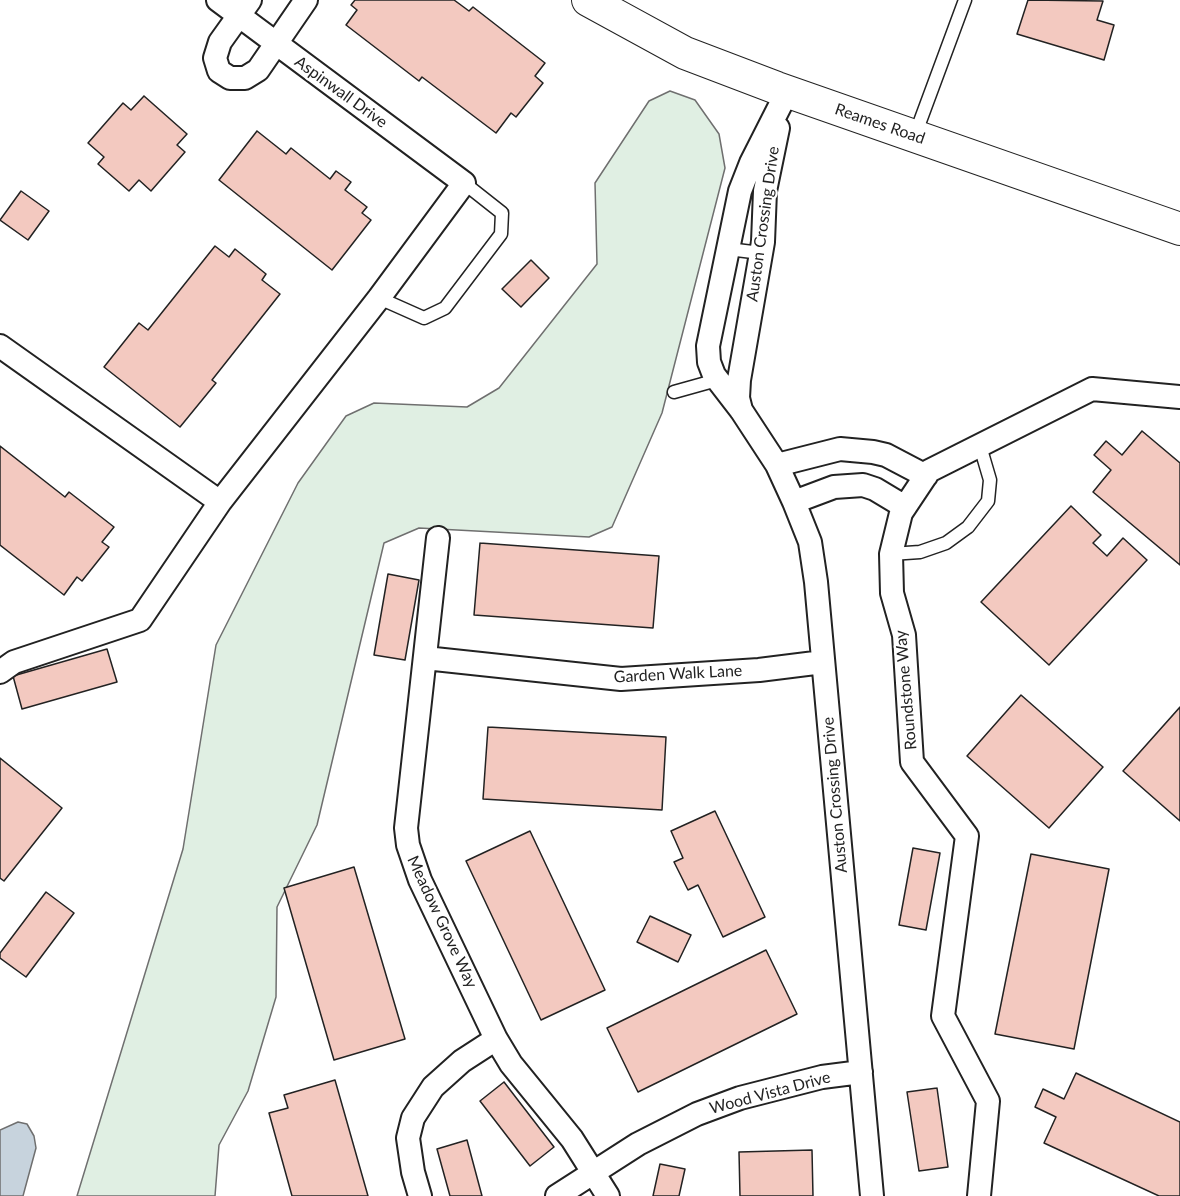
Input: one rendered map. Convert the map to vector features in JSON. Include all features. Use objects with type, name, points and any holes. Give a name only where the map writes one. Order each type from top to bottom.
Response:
[{"type":"main road","name":"Reames Road","points":[[588,0],[685,53],[787,92],[1180,229]]},
{"type":"street","name":"Aspinwall Drive","points":[[218,0],[244,8],[275,44],[464,183]]},
{"type":"street","points":[[244,8],[220,42],[215,58],[219,71],[230,78],[245,78],[258,70],[306,0]]},
{"type":"street","name":"Auston Crossing Drive","points":[[787,92],[751,163],[740,191],[708,346],[709,362],[717,380],[741,410],[777,465],[810,543],[816,582],[872,1196]]},
{"type":"street","name":"Auston Crossing Drive","points":[[741,410],[738,398],[739,380],[761,253],[765,191],[787,92]]},
{"type":"street","points":[[0,672],[14,662],[140,620],[220,501],[379,298],[464,183]]},
{"type":"street","points":[[0,346],[220,501]]},
{"type":"street","name":"Roundstone Way","points":[[979,1196],[988,1101],[943,1016],[967,836],[912,762],[904,635],[892,593],[891,554],[901,513],[929,471],[1092,389],[1180,397]]},
{"type":"street","points":[[777,465],[840,449],[886,455],[926,476]]},
{"type":"street","points":[[794,502],[834,487],[863,485],[875,489],[905,507]]},
{"type":"street","name":"Meadow Grove Way","points":[[438,538],[406,828],[408,846],[420,880],[496,1039],[511,1064],[572,1139],[608,1196]]},
{"type":"street","name":"Garden Walk Lane","points":[[424,658],[621,679],[759,670],[823,662]]},
{"type":"street","points":[[420,1196],[413,1172],[408,1138],[414,1118],[432,1087],[462,1061],[496,1039]]},
{"type":"street","name":"Wood Vista Drive","points":[[557,1196],[638,1144],[697,1114],[740,1098],[822,1077],[861,1072]]},
{"type":"lane","points":[[914,136],[965,0]]},
{"type":"lane","points":[[379,298],[424,318],[445,309],[501,234],[502,213],[464,183]]},
{"type":"lane","points":[[728,249],[761,253]]},
{"type":"lane","points":[[674,392],[717,380]]},
{"type":"lane","points":[[891,554],[920,552],[946,543],[968,526],[988,501],[990,480],[980,446]]},
{"type":"green space","points":[[670,91],[695,100],[719,134],[725,168],[662,413],[612,527],[589,537],[419,528],[384,543],[317,825],[277,907],[276,997],[248,1091],[219,1145],[215,1196],[77,1196],[183,849],[216,645],[298,483],[346,416],[374,403],[467,407],[499,388],[597,264],[595,183],[649,101]]},
{"type":"shaded area","points":[[18,1122],[27,1124],[34,1136],[36,1148],[23,1196],[0,1196],[0,1130]]},
{"type":"building","points":[[355,0],[454,0],[469,11],[473,7],[545,63],[535,76],[543,83],[516,117],[511,113],[496,133],[422,77],[419,81],[346,25],[357,10],[351,5]]},
{"type":"building","points":[[1028,0],[1103,1],[1097,20],[1114,25],[1104,60],[1017,34]]},
{"type":"building","points":[[144,96],[187,134],[177,145],[185,152],[151,191],[139,180],[129,191],[98,164],[104,157],[88,143],[123,103],[131,110]]},
{"type":"building","points":[[257,131],[286,154],[291,148],[330,179],[336,171],[351,182],[345,190],[367,207],[362,213],[371,220],[332,270],[219,180]]},
{"type":"building","points":[[21,191],[49,211],[28,240],[0,220]]},
{"type":"building","points":[[215,246],[229,257],[235,249],[266,274],[262,280],[280,294],[212,380],[216,383],[180,427],[104,367],[139,323],[148,330]]},
{"type":"building","points":[[531,260],[549,278],[521,307],[502,289]]},
{"type":"building","points":[[1142,431],[1180,463],[1180,565],[1093,492],[1111,470],[1094,455],[1106,441],[1122,455]]},
{"type":"building","points":[[0,446],[65,497],[69,492],[114,527],[102,542],[109,547],[82,581],[77,577],[64,595],[0,545]]},
{"type":"building","points":[[1071,506],[1101,535],[1093,543],[1107,556],[1123,538],[1147,560],[1049,665],[981,602]]},
{"type":"building","points":[[480,543],[659,556],[653,628],[474,615]]},
{"type":"building","points":[[388,574],[419,580],[405,660],[374,655]]},
{"type":"building","points":[[107,649],[117,682],[22,709],[13,676]]},
{"type":"building","points":[[1021,695],[1103,767],[1049,828],[967,756]]},
{"type":"building","points":[[1180,707],[1180,821],[1123,771]]},
{"type":"building","points":[[488,727],[666,737],[662,810],[483,799]]},
{"type":"building","points":[[0,758],[62,808],[4,881],[0,878]]},
{"type":"building","points":[[715,811],[765,917],[723,937],[698,885],[688,890],[674,862],[683,858],[671,831]]},
{"type":"building","points":[[530,831],[605,990],[541,1020],[466,861]]},
{"type":"building","points":[[913,848],[940,853],[926,930],[899,925]]},
{"type":"building","points":[[1031,854],[1109,869],[1074,1049],[995,1034]]},
{"type":"building","points":[[354,867],[405,1039],[334,1060],[284,888]]},
{"type":"building","points":[[46,892],[74,913],[26,977],[0,958],[0,953]]},
{"type":"building","points":[[650,916],[691,935],[678,962],[637,942]]},
{"type":"building","points":[[766,950],[797,1014],[638,1092],[607,1028]]},
{"type":"building","points":[[1076,1073],[1180,1122],[1180,1196],[1159,1196],[1044,1143],[1056,1117],[1035,1107],[1043,1089],[1064,1099]]},
{"type":"building","points":[[335,1080],[368,1196],[292,1196],[269,1113],[288,1108],[284,1095]]},
{"type":"building","points":[[504,1082],[554,1147],[530,1166],[480,1101]]},
{"type":"building","points":[[937,1088],[948,1167],[919,1171],[907,1092]]},
{"type":"building","points":[[467,1140],[482,1196],[450,1196],[437,1149]]},
{"type":"building","points":[[812,1150],[813,1196],[740,1196],[739,1152]]},
{"type":"building","points":[[660,1164],[685,1169],[679,1196],[653,1196]]}]
